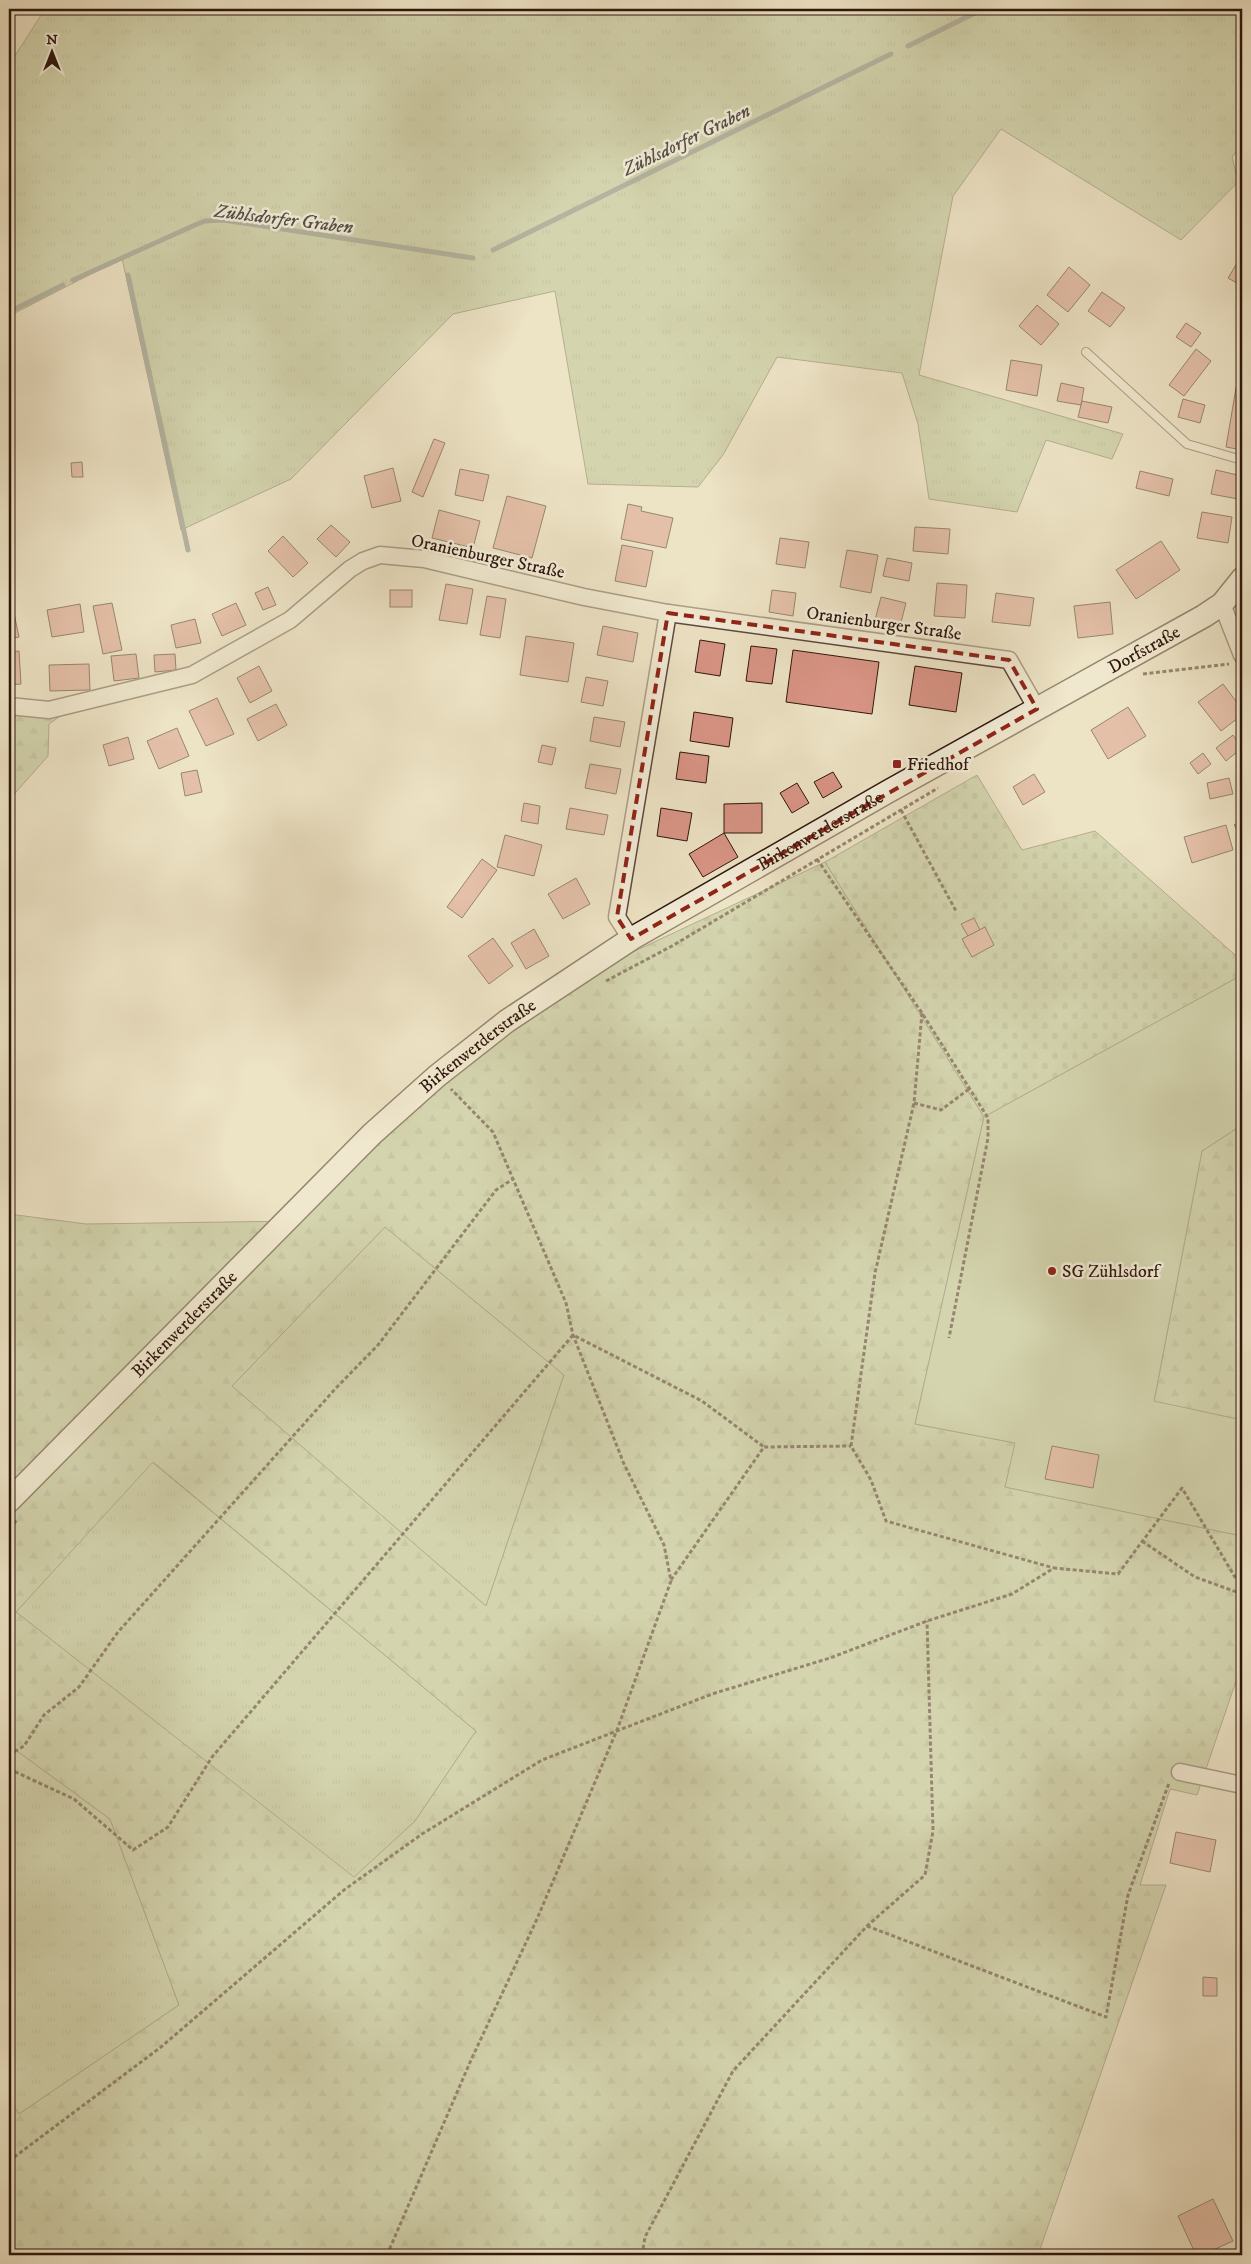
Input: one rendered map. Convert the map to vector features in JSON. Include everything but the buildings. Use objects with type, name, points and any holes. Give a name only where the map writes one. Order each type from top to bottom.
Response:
[{"type":"street","name":"Oranienburger Straße","points":[[9,706],[49,710],[192,675],[290,620],[350,569],[363,560],[380,555],[424,559],[584,597],[668,613],[1009,660],[1037,709]]},
{"type":"street","name":"Dorfstraße","points":[[1037,709],[1204,616],[1222,604],[1242,579]]},
{"type":"street","points":[[1222,604],[1237,659]]},
{"type":"street","points":[[630,940],[617,917],[668,613]]},
{"type":"street","name":"Birkenwerderstraße","points":[[15,1508],[372,1134],[437,1076],[507,1021],[630,940],[1037,709]]},
{"type":"street","points":[[1180,1772],[1242,1785]]},
{"type":"lane","points":[[1086,352],[1187,444],[1242,460]]},
{"type":"path","points":[[1137,674],[1237,659]]},
{"type":"path","points":[[890,791],[956,911]]},
{"type":"path","points":[[805,840],[922,1014],[988,1118],[988,1138],[948,1338]]},
{"type":"path","points":[[599,986],[818,860]]},
{"type":"path","points":[[922,1014],[914,1103],[875,1272],[851,1446],[871,1480],[886,1521],[1054,1568],[1118,1574],[1182,1488],[1242,1589]]},
{"type":"path","points":[[456,1081],[449,1087],[493,1132],[566,1303],[573,1335],[624,1464],[664,1545],[671,1581]]},
{"type":"path","points":[[914,1103],[941,1110],[969,1089]]},
{"type":"path","points":[[9,1755],[24,1746],[44,1715],[79,1687],[118,1632],[336,1388],[378,1345],[496,1190],[513,1179]]},
{"type":"path","points":[[573,1335],[702,1401],[764,1447],[851,1446]]},
{"type":"path","points":[[9,1769],[74,1799],[133,1850],[168,1827],[212,1757],[573,1335]]},
{"type":"path","points":[[387,2255],[471,2060],[538,1919],[617,1730],[671,1581],[764,1447]]},
{"type":"path","points":[[9,1528],[15,1508]]},
{"type":"path","points":[[1142,1541],[1195,1576],[1242,1594]]},
{"type":"path","points":[[9,2161],[161,2047],[344,1890],[422,1834],[542,1760],[712,1694],[830,1658],[927,1621],[1012,1594],[1054,1568]]},
{"type":"path","points":[[642,2255],[645,2237],[733,2071],[867,1926],[925,1875],[933,1832],[927,1621]]},
{"type":"path","points":[[867,1926],[1106,2017],[1128,1895],[1171,1777],[1180,1772]]},
{"type":"highlighted area","points":[[668,613],[1009,660],[1037,709],[631,939],[617,917]]},
{"type":"green space","points":[[45,9],[1242,9],[1242,145],[1232,157],[1238,182],[1181,240],[1001,129],[953,196],[919,375],[1123,434],[1112,459],[1046,440],[1017,512],[929,499],[918,424],[902,373],[777,357],[723,455],[698,487],[588,484],[555,291],[453,314],[291,479],[181,530],[122,258],[9,316],[9,65]]},
{"type":"green space","points":[[9,702],[66,712],[49,724],[48,756],[9,800]]},
{"type":"green space","points":[[977,775],[1022,850],[1095,831],[1242,961],[1242,975],[984,1117],[825,862]]},
{"type":"green space","points":[[825,862],[984,1117],[915,1424],[1016,1443],[1005,1487],[1242,1536],[1242,1664],[1197,1795],[1170,1789],[1140,1885],[1166,1885],[1038,2255],[9,2255],[9,2099],[19,2114],[179,2005],[110,1819],[9,1745],[9,1214],[86,1224],[299,1221],[447,1079],[504,1034],[620,958]],"holes":[[[385,1227],[564,1375],[486,1606],[232,1386]],[[153,1462],[476,1731],[415,1821],[354,1877],[16,1612]]]},
{"type":"green space","points":[[1242,975],[1242,1125],[1202,1151],[1154,1401],[1242,1420],[1242,1536],[1005,1487],[1015,1443],[915,1424],[984,1117]]},
{"type":"green space","points":[[1242,1125],[1242,1420],[1154,1402],[1202,1151]]},
{"type":"green space","points":[[385,1227],[564,1375],[486,1606],[232,1386]]},
{"type":"green space","points":[[152,1462],[476,1731],[415,1821],[354,1878],[16,1612]]},
{"type":"green space","points":[[9,1745],[110,1819],[179,2005],[19,2114],[9,2099]]},
{"type":"waterway","name":"Zühlsdorfer Graben","points":[[908,46],[983,9]]},
{"type":"waterway","name":"Zühlsdorfer Graben","points":[[493,250],[891,54]]},
{"type":"waterway","name":"Zühlsdorfer Graben","points":[[73,280],[195,225],[205,221],[223,220],[473,258]]},
{"type":"waterway","points":[[128,275],[188,550]]},
{"type":"waterway","name":"Zühlsdorfer Graben","points":[[9,312],[63,285]]},
{"type":"place","name":"Friedhof","points":[[897,764]]},
{"type":"place","name":"SG Zühlsdorf","points":[[1052,1271]]}]
